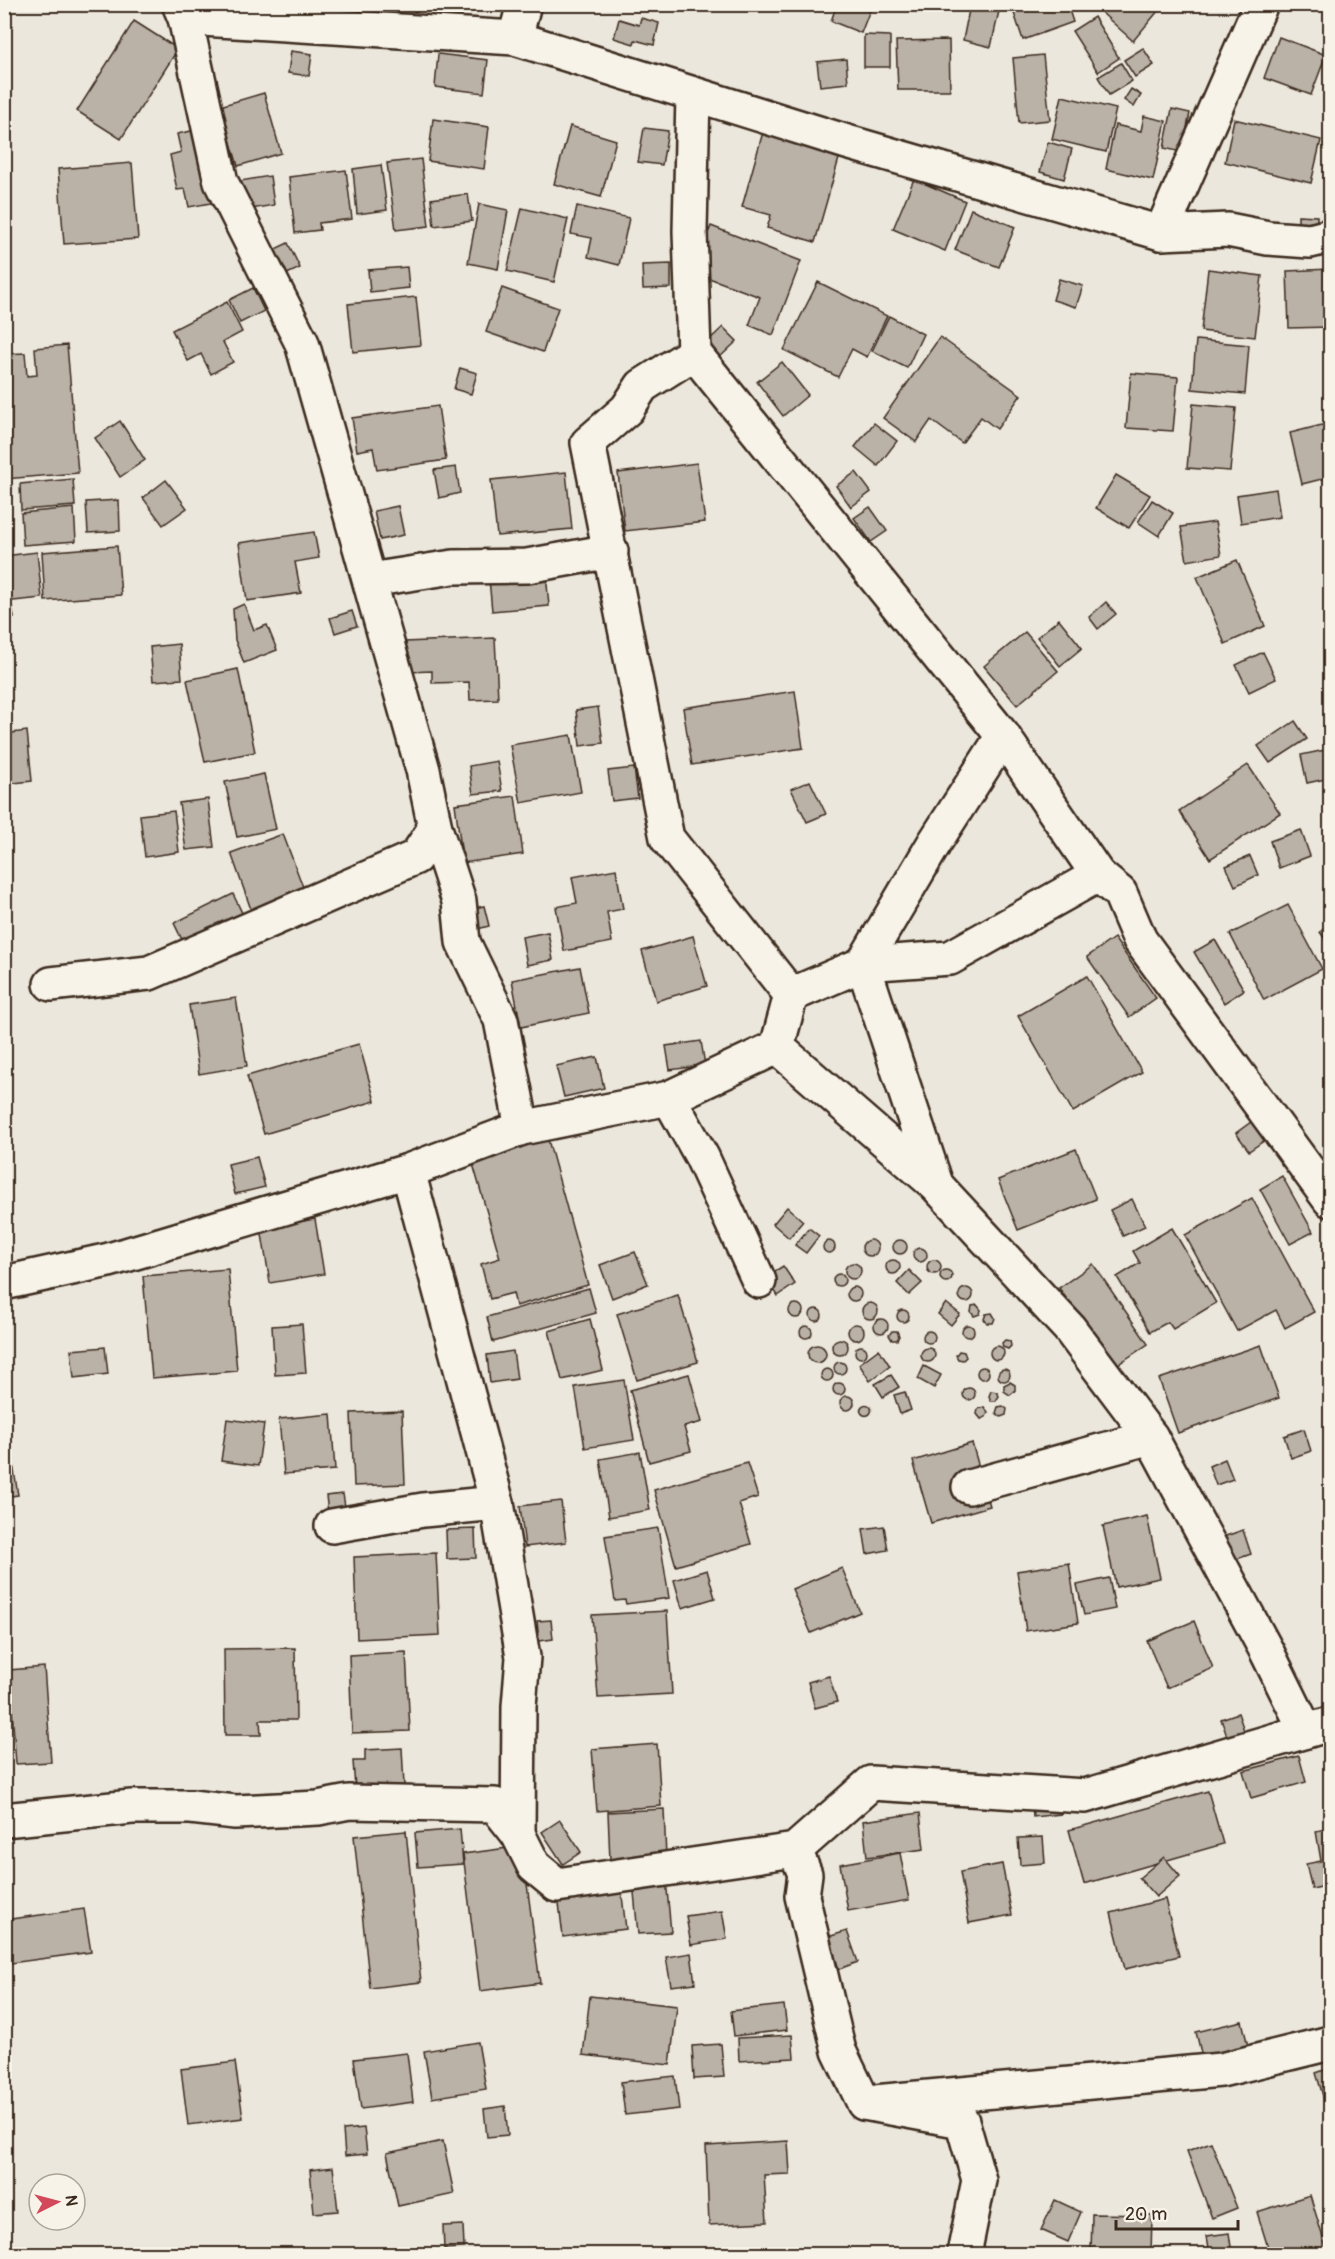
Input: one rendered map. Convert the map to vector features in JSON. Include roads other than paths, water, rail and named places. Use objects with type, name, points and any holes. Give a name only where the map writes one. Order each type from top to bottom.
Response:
[{"type":"street","points":[[515,38],[524,4]]},
{"type":"street","points":[[1161,233],[1262,4]]},
{"type":"street","points":[[522,1128],[501,1020],[463,942],[459,901],[435,828],[423,770],[302,343],[221,182],[182,11],[515,38],[847,142],[1161,233],[1228,231],[1268,238],[1310,241],[1330,236]]},
{"type":"street","points":[[693,93],[690,231],[694,353],[1003,736],[1098,875],[1120,893],[1140,940],[1330,1200]]},
{"type":"street","points":[[694,353],[642,386],[627,410],[588,443],[667,838],[791,995]]},
{"type":"street","points":[[369,580],[453,567],[528,566],[611,551]]},
{"type":"street","points":[[936,1185],[863,964],[935,842],[1003,736]]},
{"type":"street","points":[[51,984],[149,973],[416,857],[435,828]]},
{"type":"street","points":[[791,995],[863,964],[950,958],[1098,875]]},
{"type":"street","points":[[4,1283],[109,1260],[408,1171],[522,1128],[669,1098],[777,1047],[791,995]]},
{"type":"street","points":[[4,1820],[132,1807],[191,1807],[235,1812],[318,1808],[349,1802],[495,1804],[518,1834],[534,1866],[557,1885],[795,1850],[872,1783],[1085,1796],[1318,1728],[1266,1650],[1151,1437],[1069,1328],[936,1185],[777,1047]]},
{"type":"street","points":[[669,1098],[702,1156],[759,1281]]},
{"type":"street","points":[[408,1171],[497,1503],[522,1657],[519,1706],[518,1834]]},
{"type":"street","points":[[969,1487],[1151,1437]]},
{"type":"street","points":[[332,1526],[423,1510],[497,1503]]},
{"type":"street","points":[[795,1850],[805,1874],[802,1896],[839,2051],[864,2103]]},
{"type":"street","points":[[864,2103],[1221,2070],[1330,2043]]},
{"type":"street","points":[[864,2103],[962,2121],[979,2180],[964,2254]]}]
